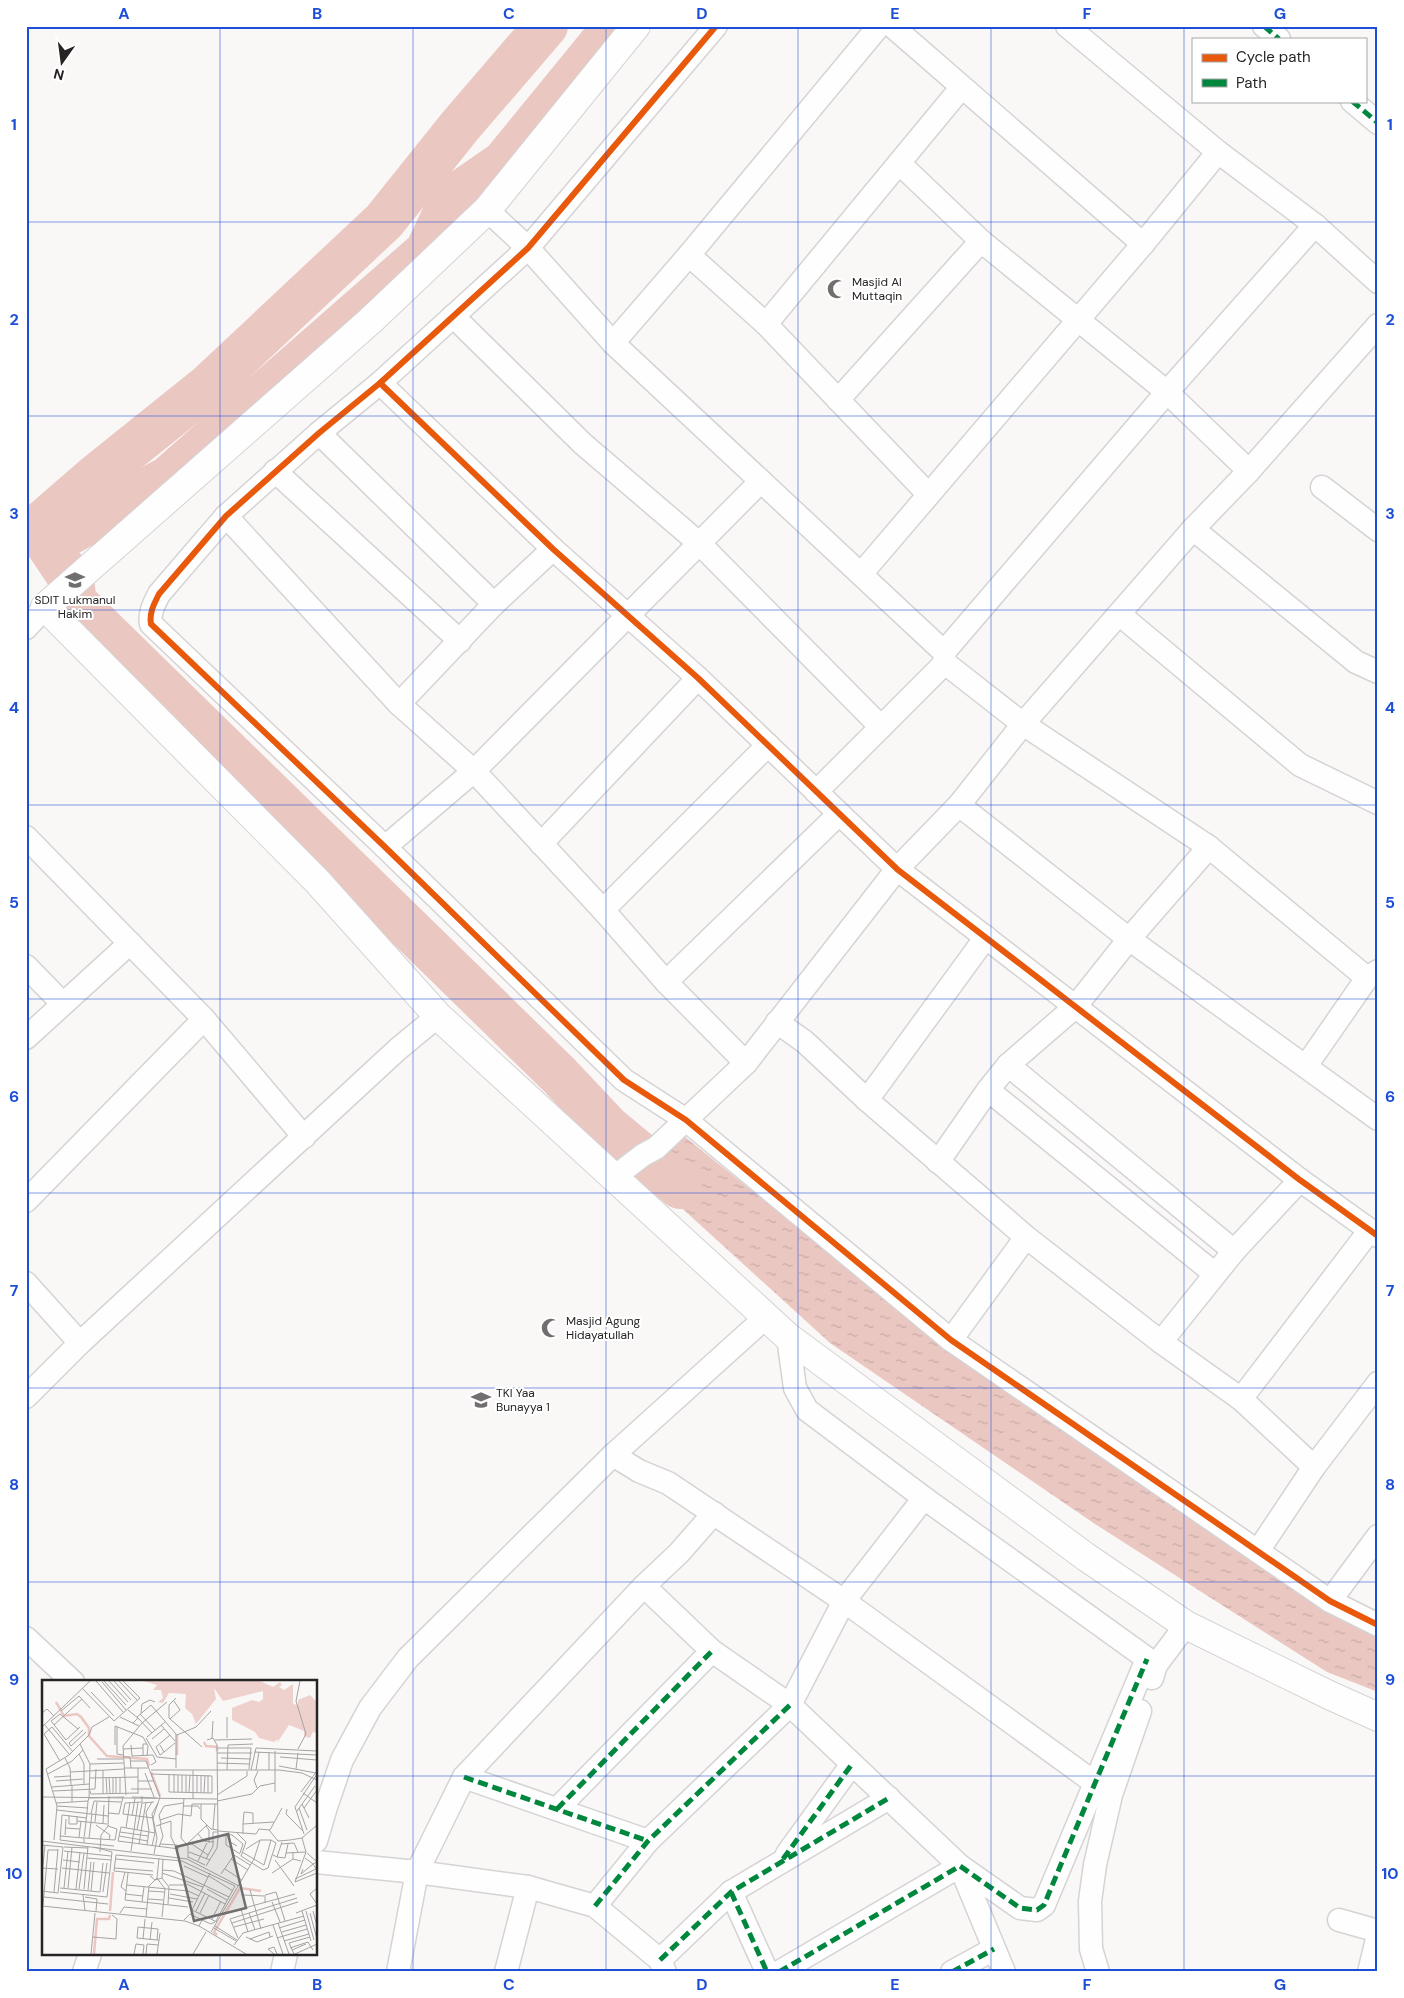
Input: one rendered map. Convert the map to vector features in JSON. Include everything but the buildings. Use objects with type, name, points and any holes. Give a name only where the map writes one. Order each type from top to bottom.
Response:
[{"type":"street","points":[[26,628],[45,607],[370,321],[494,217],[636,26]]},
{"type":"street","points":[[716,26],[525,245],[453,316],[380,382],[275,470],[226,516],[159,594],[150,617],[151,624],[385,847],[624,1080],[686,1120],[951,1340],[1330,1601],[1378,1625]]},
{"type":"street","points":[[613,343],[689,255],[879,26]]},
{"type":"street","points":[[892,26],[961,88],[1143,244]]},
{"type":"street","points":[[1067,26],[1218,152],[1315,225],[1378,282]]},
{"type":"street","points":[[1264,26],[1278,38]]},
{"type":"street","points":[[766,324],[961,88]]},
{"type":"street","points":[[1353,102],[1378,123]]},
{"type":"street","points":[[861,574],[1143,244],[1218,152]]},
{"type":"street","points":[[899,163],[981,241],[1167,392],[1250,471]]},
{"type":"street","points":[[494,217],[525,245],[613,343],[861,574],[945,658],[1023,724],[1209,847],[1373,974],[1306,1066]]},
{"type":"street","points":[[816,792],[881,727],[945,658],[1167,392],[1315,225]]},
{"type":"street","points":[[838,400],[981,241]]},
{"type":"street","points":[[689,255],[766,324],[928,494]]},
{"type":"street","points":[[453,316],[583,444],[700,544],[881,727]]},
{"type":"street","points":[[619,1173],[656,1148],[746,1062],[897,869],[959,805],[1023,724],[1193,529],[1250,471],[1378,325]]},
{"type":"street","points":[[380,382],[553,549],[698,678],[897,869],[1300,1180],[1374,1233],[1241,1399]]},
{"type":"street","points":[[319,432],[494,604]]},
{"type":"street","points":[[275,470],[460,641]]},
{"type":"street","points":[[385,847],[474,771],[761,481]]},
{"type":"street","points":[[1322,487],[1378,530]]},
{"type":"street","points":[[226,516],[399,704],[474,771],[603,910],[666,982],[746,1062]]},
{"type":"street","points":[[1193,529],[1356,662],[1378,672]]},
{"type":"street","points":[[399,704],[494,604],[553,549]]},
{"type":"street","points":[[45,607],[317,881],[438,1016],[619,1173],[765,1318],[788,1337],[1086,1557],[1186,1624],[1328,1695],[1378,1717]]},
{"type":"street","points":[[1119,614],[1300,765],[1378,803]]},
{"type":"street","points":[[541,844],[698,678]]},
{"type":"street","points":[[603,910],[768,745]]},
{"type":"street","points":[[959,805],[1129,940],[1378,1119]]},
{"type":"street","points":[[666,982],[839,814]]},
{"type":"street","points":[[26,837],[204,1018],[304,1137]]},
{"type":"street","points":[[938,1162],[988,1090],[1008,1065],[1075,1007],[1129,940],[1209,847]]},
{"type":"street","points":[[867,1100],[986,937]]},
{"type":"street","points":[[26,1038],[130,942]]},
{"type":"street","points":[[26,966],[63,1004]]},
{"type":"street","points":[[26,1397],[80,1344],[398,1049],[438,1016]]},
{"type":"street","points":[[26,1201],[204,1018]]},
{"type":"street","points":[[777,1022],[805,1042],[867,1100],[1026,1237],[1161,1342],[1241,1399],[1314,1467]]},
{"type":"street","points":[[1008,1065],[1234,1251]]},
{"type":"street","points":[[988,1090],[1215,1274]]},
{"type":"street","points":[[1161,1342],[1234,1251],[1300,1180]]},
{"type":"street","points":[[951,1340],[1026,1237]]},
{"type":"street","points":[[26,1283],[80,1344]]},
{"type":"street","points":[[318,1834],[342,1760],[370,1708],[427,1637],[613,1455],[765,1318]]},
{"type":"street","points":[[788,1337],[795,1388],[807,1410],[924,1498],[1152,1662]]},
{"type":"street","points":[[1258,1551],[1314,1467],[1378,1383]]},
{"type":"street","points":[[613,1455],[639,1471],[661,1479],[844,1601],[1095,1783]]},
{"type":"street","points":[[595,1906],[648,1841],[790,1705],[844,1601],[924,1498]]},
{"type":"street","points":[[398,1972],[417,1872],[464,1777],[644,1586],[679,1553],[714,1513]]},
{"type":"street","points":[[1330,1601],[1378,1536]]},
{"type":"street","points":[[644,1586],[712,1651],[790,1705],[960,1866],[1020,1908],[1037,1910],[1044,1905],[1095,1783],[1152,1662],[1186,1624]]},
{"type":"street","points":[[26,1638],[71,1680]]},
{"type":"street","points":[[557,1809],[712,1651]]},
{"type":"street","points":[[1098,1972],[1091,1949],[1090,1901],[1094,1865],[1111,1795],[1152,1662]]},
{"type":"street","points":[[781,1862],[852,1764]]},
{"type":"street","points":[[464,1777],[648,1841]]},
{"type":"street","points":[[318,1862],[417,1872],[528,1887],[595,1906],[663,1966],[731,1892],[889,1798]]},
{"type":"street","points":[[960,1866],[1004,1972]]},
{"type":"street","points":[[779,1972],[960,1866]]},
{"type":"street","points":[[506,1972],[528,1887]]},
{"type":"street","points":[[731,1892],[767,1972]]},
{"type":"street","points":[[1338,1920],[1378,1931]]},
{"type":"street","points":[[1369,1972],[1378,1935]]},
{"type":"street","points":[[952,1972],[994,1949]]},
{"type":"street","points":[[84,1972],[89,1956]]},
{"type":"street","points":[[282,1972],[286,1956]]},
{"type":"water","points":[[669,1124],[931,1335],[1378,1633],[1378,1692],[1327,1672],[1095,1524],[830,1343],[630,1161]]},
{"type":"waterway","points":[[29,534],[96,476],[207,387],[384,221],[460,126],[546,26]]},
{"type":"waterway","points":[[615,26],[504,162],[452,198],[427,251],[168,478],[48,545],[72,581],[75,602],[560,1076],[609,1128],[680,1187]]},
{"type":"marked path","points":[[1264,26],[1278,38]]},
{"type":"marked path","points":[[1353,102],[1378,123]]},
{"type":"marked path","points":[[557,1809],[712,1651]]},
{"type":"marked path","points":[[779,1972],[960,1866],[1020,1908],[1037,1910],[1044,1905],[1147,1659]]},
{"type":"marked path","points":[[595,1906],[648,1841],[790,1705]]},
{"type":"marked path","points":[[783,1859],[852,1764]]},
{"type":"marked path","points":[[464,1777],[648,1841]]},
{"type":"marked path","points":[[660,1960],[731,1892],[889,1798]]},
{"type":"marked path","points":[[731,1892],[767,1972]]},
{"type":"marked path","points":[[952,1972],[994,1949]]},
{"type":"cycle path","points":[[716,26],[528,248],[380,383],[319,433],[226,516],[159,594],[151,612],[151,624],[385,847],[624,1080],[686,1120],[951,1340],[1330,1601],[1378,1625]]},
{"type":"cycle path","points":[[380,383],[553,549],[698,678],[897,869],[1300,1180],[1378,1236]]},
{"type":"place","name":"Masjid Al Muttaqin","points":[[837,289]]},
{"type":"place","name":"SDIT Lukmanul Hakim","points":[[75,580]]},
{"type":"place","name":"Masjid Agung Hidayatullah","points":[[551,1328]]},
{"type":"place","name":"TKI Yaa Bunayya 1","points":[[481,1400]]}]
